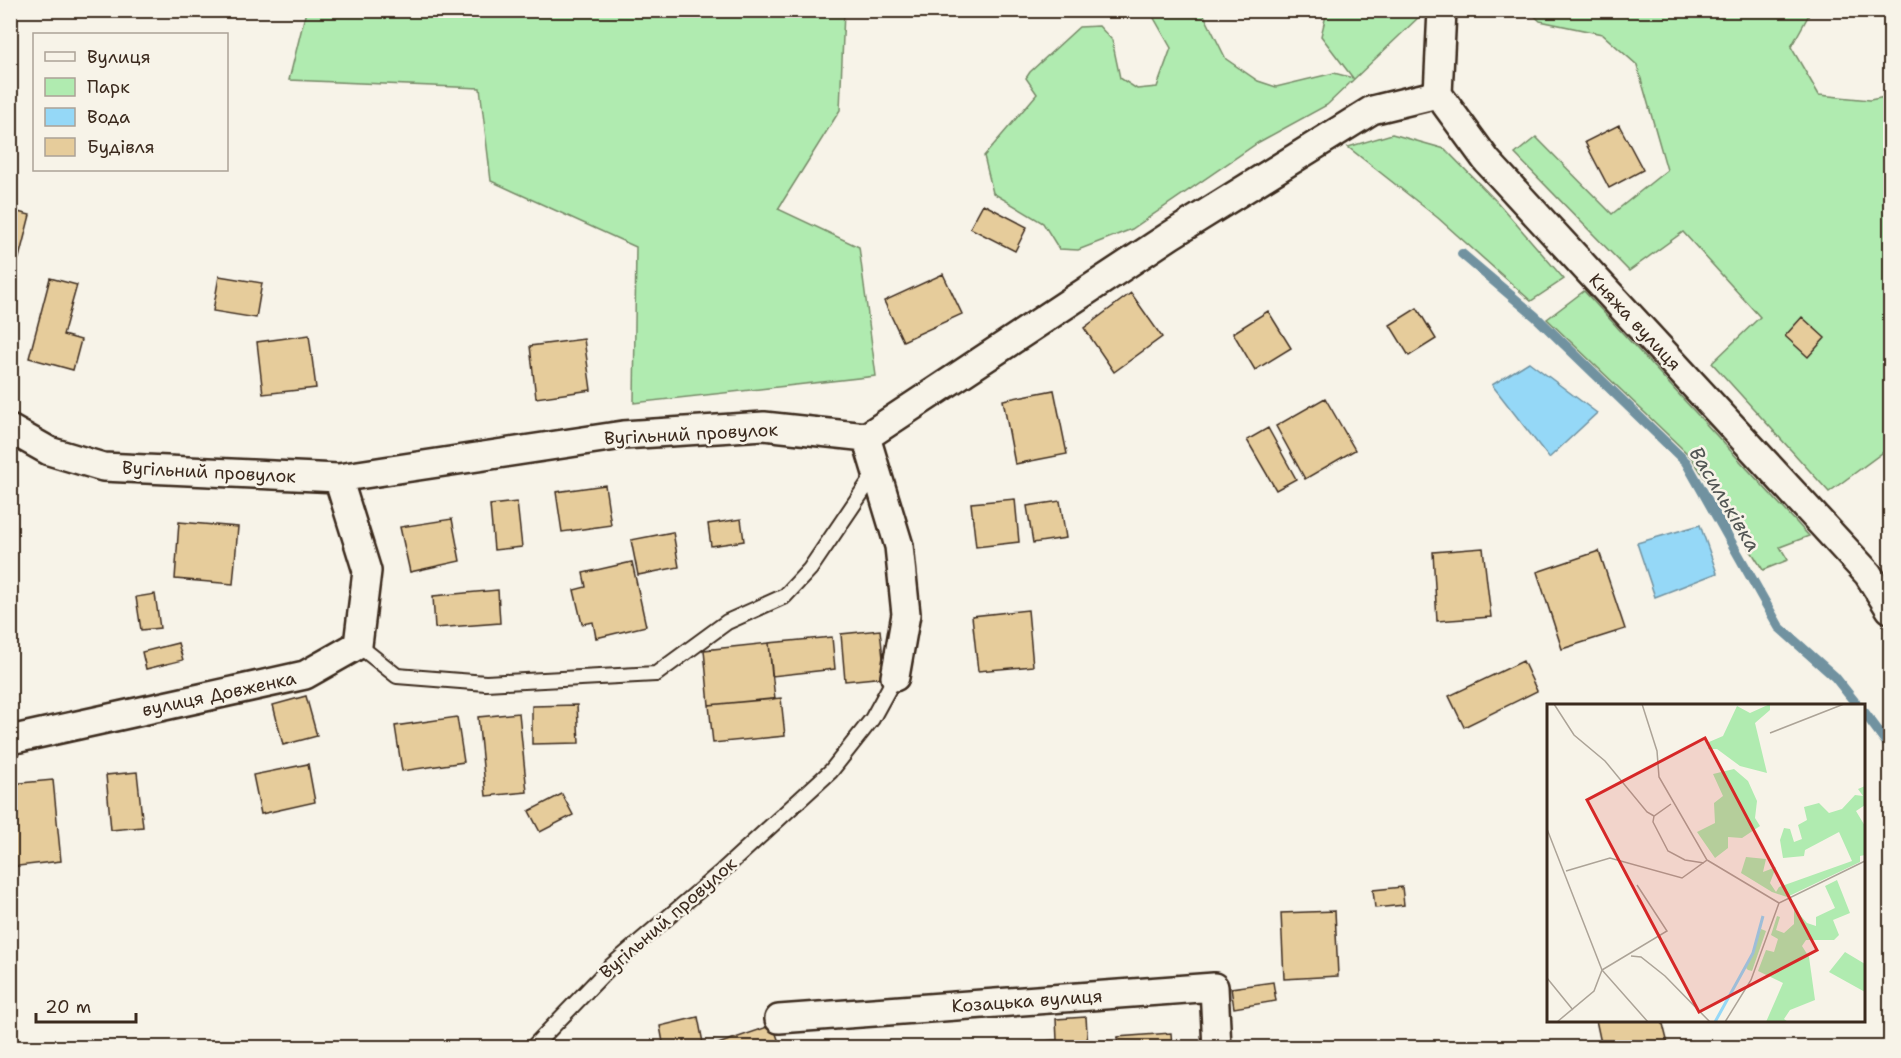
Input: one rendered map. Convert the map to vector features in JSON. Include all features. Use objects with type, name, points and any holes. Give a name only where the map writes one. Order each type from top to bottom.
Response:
[{"type":"street","points":[[866,436],[1170,235],[1372,110],[1438,94],[1442,10]]},
{"type":"street","name":"Княжа вулиця","points":[[1438,94],[1487,161],[1868,574],[1890,609]]},
{"type":"street","name":"Вугільний провулок","points":[[10,429],[49,451],[103,467],[338,478],[623,435],[764,426],[866,436],[875,473],[900,546],[906,614],[895,677]]},
{"type":"street","points":[[338,478],[367,572],[358,645]]},
{"type":"street","name":"вулиця Довженка","points":[[10,740],[305,675],[358,645]]},
{"type":"street","name":"Козацька вулиця","points":[[779,1018],[1214,987],[1217,1047]]},
{"type":"lane","points":[[358,645],[397,676],[486,683],[656,674],[727,622],[785,596],[810,569],[875,473]]},
{"type":"lane","name":"Вугільний провулок","points":[[532,1047],[611,966],[722,871],[831,771],[872,719],[895,677]]},
{"type":"green space","points":[[306,11],[844,11],[840,110],[778,209],[859,247],[876,376],[634,403],[636,247],[491,181],[480,88],[289,80]]},
{"type":"green space","points":[[1150,11],[1202,11],[1226,59],[1258,81],[1276,87],[1334,73],[1353,78],[1321,36],[1327,11],[1420,11],[1420,16],[1327,105],[1259,142],[1132,229],[1078,250],[1059,249],[1043,223],[993,193],[984,156],[1037,94],[1026,78],[1030,72],[1079,27],[1099,26],[1112,40],[1120,78],[1137,89],[1157,87],[1171,48]]},
{"type":"green space","points":[[1529,11],[1811,11],[1791,47],[1819,95],[1870,100],[1890,96],[1890,447],[1829,492],[1712,363],[1760,317],[1683,232],[1629,271],[1515,154],[1536,137],[1612,214],[1667,170],[1637,65],[1602,34],[1540,21]]},
{"type":"green space","points":[[1392,134],[1445,149],[1498,203],[1564,279],[1531,301],[1438,218],[1348,147]]},
{"type":"green space","points":[[1584,291],[1809,536],[1780,547],[1788,560],[1763,570],[1692,458],[1547,319]]},
{"type":"water","points":[[1529,362],[1597,413],[1549,458],[1492,385]]},
{"type":"water","points":[[1700,525],[1717,573],[1655,597],[1637,543]]},
{"type":"building","points":[[1619,125],[1643,170],[1609,188],[1585,142]]},
{"type":"building","points":[[983,204],[1027,227],[1015,251],[970,228]]},
{"type":"building","points":[[10,210],[30,215],[19,258],[10,256]]},
{"type":"building","points":[[943,274],[962,314],[903,341],[884,301]]},
{"type":"building","points":[[219,276],[262,283],[256,318],[213,311]]},
{"type":"building","points":[[50,278],[77,285],[63,335],[81,340],[73,370],[29,358]]},
{"type":"building","points":[[1131,293],[1162,337],[1114,372],[1084,328]]},
{"type":"building","points":[[1417,308],[1436,339],[1409,356],[1390,325]]},
{"type":"building","points":[[1268,311],[1291,348],[1255,370],[1233,333]]},
{"type":"building","points":[[1802,317],[1825,338],[1808,357],[1785,336]]},
{"type":"building","points":[[309,335],[316,388],[263,394],[257,342]]},
{"type":"building","points":[[584,339],[591,390],[536,398],[530,346]]},
{"type":"building","points":[[1054,390],[1067,454],[1015,464],[1003,400]]},
{"type":"building","points":[[1325,398],[1355,450],[1305,479],[1276,426]]},
{"type":"building","points":[[1268,428],[1296,479],[1276,490],[1247,440]]},
{"type":"building","points":[[605,485],[611,525],[562,532],[556,492]]},
{"type":"building","points":[[1015,499],[1019,542],[976,547],[971,503]]},
{"type":"building","points":[[1060,501],[1066,538],[1033,543],[1027,506]]},
{"type":"building","points":[[517,502],[522,547],[494,550],[490,505]]},
{"type":"building","points":[[452,519],[460,561],[410,572],[400,527]]},
{"type":"building","points":[[741,519],[744,541],[711,546],[708,524]]},
{"type":"building","points":[[179,522],[238,527],[233,584],[175,579]]},
{"type":"building","points":[[673,532],[679,567],[638,575],[631,540]]},
{"type":"building","points":[[1483,548],[1491,617],[1437,621],[1433,552]]},
{"type":"building","points":[[1599,551],[1625,629],[1562,649],[1537,572]]},
{"type":"building","points":[[632,562],[646,626],[596,638],[593,622],[582,624],[574,590],[586,587],[583,573]]},
{"type":"building","points":[[498,590],[500,623],[435,628],[433,596]]},
{"type":"building","points":[[155,594],[160,628],[141,630],[136,597]]},
{"type":"building","points":[[1028,610],[1033,666],[978,671],[972,616]]},
{"type":"building","points":[[880,630],[885,677],[845,681],[841,634]]},
{"type":"building","points":[[832,637],[835,669],[772,676],[769,643]]},
{"type":"building","points":[[178,643],[183,660],[146,669],[142,652]]},
{"type":"building","points":[[769,643],[775,699],[709,705],[704,650]]},
{"type":"building","points":[[1523,661],[1537,691],[1464,727],[1449,696]]},
{"type":"building","points":[[306,696],[317,736],[283,745],[273,705]]},
{"type":"building","points":[[781,698],[785,736],[713,743],[709,705]]},
{"type":"building","points":[[577,705],[579,743],[532,744],[532,706]]},
{"type":"building","points":[[519,713],[527,792],[486,796],[478,717]]},
{"type":"building","points":[[457,717],[464,762],[402,771],[395,726]]},
{"type":"building","points":[[308,764],[315,802],[261,814],[253,775]]},
{"type":"building","points":[[137,772],[143,827],[111,830],[106,775]]},
{"type":"building","points":[[53,780],[61,861],[10,867],[10,784]]},
{"type":"building","points":[[562,794],[573,815],[540,832],[529,811]]},
{"type":"building","points":[[1402,887],[1404,905],[1375,908],[1373,890]]},
{"type":"building","points":[[1335,911],[1338,976],[1284,979],[1281,913]]},
{"type":"building","points":[[1273,982],[1276,1001],[1234,1008],[1231,988]]},
{"type":"building","points":[[698,1017],[704,1048],[664,1048],[660,1026]]},
{"type":"building","points":[[1086,1017],[1088,1048],[1014,1048],[1014,1043],[1057,1040],[1056,1019]]},
{"type":"building","points":[[1596,1022],[1662,1022],[1669,1048],[1602,1048]]},
{"type":"building","points":[[773,1025],[781,1048],[716,1048],[715,1045]]},
{"type":"building","points":[[1171,1033],[1172,1048],[1118,1048],[1117,1037]]},
{"type":"building","points":[[911,1044],[968,1044],[968,1048],[911,1048]]},
{"type":"waterway","name":"Васильківка","points":[[1462,254],[1535,316],[1686,462],[1779,627],[1835,677],[1856,704]]},
{"type":"waterway","name":"Васильківка","points":[[1865,713],[1890,747]]}]
